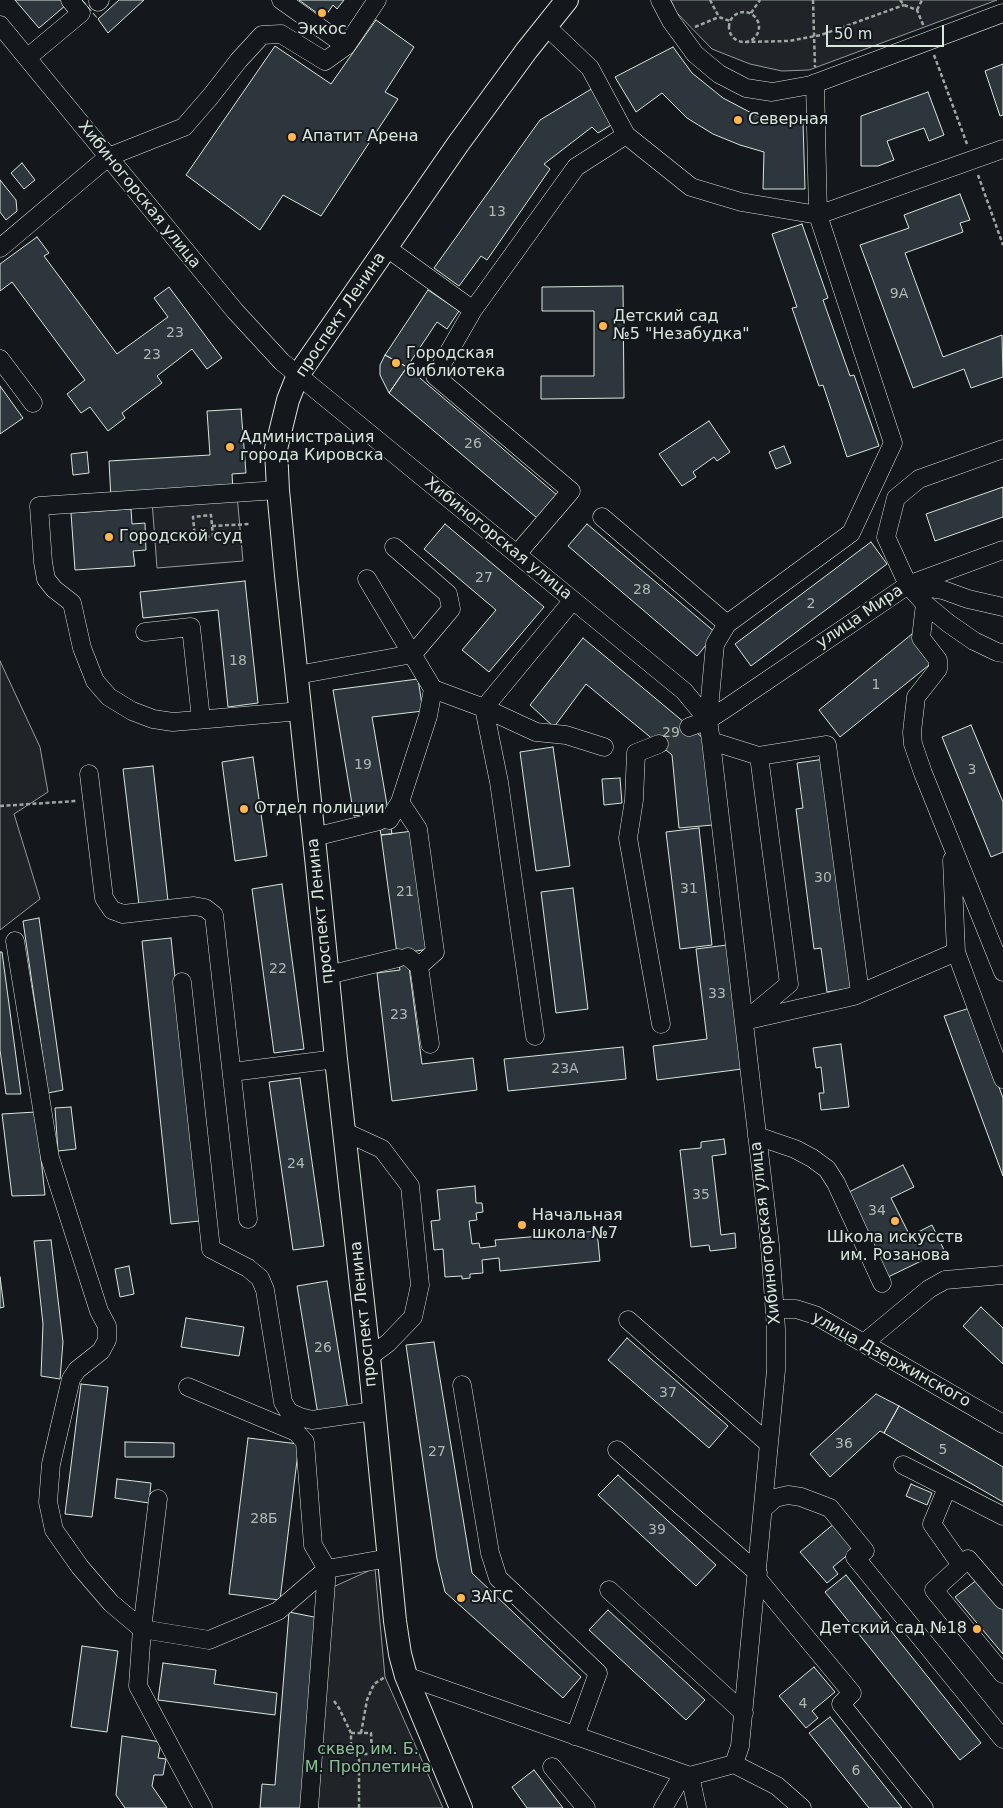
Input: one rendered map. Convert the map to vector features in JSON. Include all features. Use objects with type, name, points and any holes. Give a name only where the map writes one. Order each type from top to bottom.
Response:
[{"type":"main road","name":"проспект Ленина","points":[[461,1808],[395,1676],[400,1654],[336,1059],[278,490],[276,449],[288,400],[297,374],[458,144],[567,0]]},
{"type":"street","points":[[27,58],[81,13],[70,0]]},
{"type":"street","points":[[281,0],[346,46]]},
{"type":"street","points":[[2,242],[108,157],[184,127],[262,35],[280,34],[325,61],[346,46],[377,0]]},
{"type":"street","points":[[660,0],[679,33],[694,54],[719,74],[746,88],[772,92],[815,76],[929,40],[1003,12]]},
{"type":"street","name":"Хибиногорская улица","points":[[0,25],[235,311],[297,374],[684,690],[708,720]]},
{"type":"street","points":[[546,26],[590,68],[626,135],[691,187],[742,202],[818,215],[1003,149]]},
{"type":"street","points":[[602,516],[727,624],[851,534],[893,443],[818,215],[815,76]]},
{"type":"street","points":[[517,554],[571,491],[435,376],[472,310],[576,166],[626,135]]},
{"type":"street","points":[[387,248],[472,310]]},
{"type":"street","points":[[0,359],[33,403]]},
{"type":"street","points":[[1003,449],[919,479],[896,498],[886,537],[908,585],[925,604],[974,641],[1003,653]]},
{"type":"street","points":[[278,490],[39,506],[43,562],[46,579],[54,589],[72,603],[82,648],[95,681],[109,697],[132,711],[173,722],[301,711]]},
{"type":"street","points":[[297,675],[413,654],[451,609],[448,594],[394,547]]},
{"type":"street","name":"улица Мира","points":[[689,727],[708,720],[908,585],[1003,550]]},
{"type":"street","points":[[367,579],[433,689],[484,708],[536,732],[566,735],[604,747]]},
{"type":"street","points":[[908,585],[942,590],[968,599],[1003,607]]},
{"type":"street","points":[[484,708],[573,600]]},
{"type":"street","points":[[925,604],[921,638],[938,660],[938,669],[916,697],[912,732],[913,744],[922,773],[1003,972]]},
{"type":"street","name":"Хибиногорская улица","points":[[727,624],[715,644],[708,720],[757,1136],[775,1309],[776,1370],[744,1719],[740,1746],[734,1764]]},
{"type":"street","points":[[145,632],[191,627],[201,719]]},
{"type":"street","points":[[314,837],[384,821],[400,802],[428,716],[433,689]]},
{"type":"street","points":[[484,708],[499,782],[535,1036]]},
{"type":"street","points":[[711,741],[759,756],[827,745],[860,993]]},
{"type":"street","points":[[660,744],[636,753],[634,800],[628,838],[661,1024]]},
{"type":"street","points":[[744,1021],[789,984],[759,756]]},
{"type":"street","points":[[89,774],[104,898],[112,910],[123,914],[194,906],[205,908],[214,915],[248,1219]]},
{"type":"street","points":[[328,975],[408,961],[435,952],[418,829],[400,802]]},
{"type":"street","points":[[952,846],[956,952],[1003,1079]]},
{"type":"street","points":[[15,941],[50,1158],[99,1311],[107,1326],[107,1340],[101,1351],[77,1370],[71,1379],[51,1464],[48,1502],[54,1530],[80,1567],[111,1603],[142,1629],[209,1640],[278,1610],[327,1569],[389,1558]]},
{"type":"street","points":[[744,1021],[860,993],[956,952]]},
{"type":"street","points":[[408,961],[430,1044]]},
{"type":"street","points":[[182,982],[211,1249],[248,1268],[260,1278],[263,1284],[283,1402],[289,1412],[312,1420],[374,1411]]},
{"type":"street","points":[[232,1072],[336,1059]]},
{"type":"street","points":[[345,1132],[382,1149],[410,1186],[420,1285],[414,1317],[388,1343],[369,1357]]},
{"type":"street","points":[[757,1136],[812,1158],[827,1169],[836,1184],[882,1283]]},
{"type":"street","points":[[864,1343],[929,1289],[945,1280],[1003,1275]]},
{"type":"street","name":"улица Дзержинского","points":[[775,1309],[796,1309],[815,1315],[1003,1424]]},
{"type":"street","points":[[628,1320],[769,1444]]},
{"type":"street","points":[[462,1385],[490,1553],[498,1578],[598,1674],[576,1736]]},
{"type":"street","points":[[188,1387],[296,1432],[305,1442],[313,1545],[327,1569],[309,1808]]},
{"type":"street","points":[[617,1450],[758,1576],[852,1693],[841,1704],[924,1808]]},
{"type":"street","points":[[903,1465],[1003,1516]]},
{"type":"street","points":[[948,1488],[932,1524],[961,1565]]},
{"type":"street","points":[[763,1509],[775,1498],[788,1495],[801,1497],[830,1508],[865,1551],[855,1558],[1003,1739]]},
{"type":"street","points":[[158,1499],[142,1629],[138,1686],[203,1808]]},
{"type":"street","points":[[1003,1600],[968,1559],[934,1590],[1003,1674]]},
{"type":"street","points":[[610,1590],[744,1719]]},
{"type":"street","points":[[395,1676],[687,1775],[734,1764],[777,1786],[802,1808]]},
{"type":"street","points":[[552,1766],[586,1808]]},
{"type":"street","points":[[663,1808],[687,1775]]},
{"type":"street","points":[[687,1775],[697,1808]]},
{"type":"path","points":[[710,0],[719,16],[730,21]]},
{"type":"path","points":[[751,14],[760,0]]},
{"type":"path","points":[[813,0],[815,76]]},
{"type":"path","points":[[900,0],[904,5],[917,10],[922,0]]},
{"type":"path","points":[[745,42],[754,38],[759,30],[758,20],[751,14],[741,12],[730,21],[729,32],[740,42],[745,42],[789,41],[814,36],[856,23],[904,5]]},
{"type":"path","points":[[679,33],[719,16]]},
{"type":"path","points":[[929,40],[1003,245]]},
{"type":"path","points":[[155,541],[195,538],[213,536],[211,516],[193,517],[195,538]]},
{"type":"path","points":[[212,526],[250,524]]},
{"type":"path","points":[[0,806],[92,800]]},
{"type":"path","points":[[361,1733],[367,1700],[374,1684],[395,1676]]},
{"type":"path","points":[[318,1684],[325,1689],[339,1708],[351,1733],[351,1754],[372,1754],[371,1733],[351,1733]]},
{"type":"path","points":[[359,1808],[360,1754]]},
{"type":"green space","points":[[671,0],[997,0],[809,70],[782,71],[750,64],[712,49],[676,12]]},
{"type":"green space","points":[[237,495],[243,561],[157,568],[152,501]]},
{"type":"green space","points":[[0,661],[40,747],[48,792],[14,814],[40,899],[0,930]]},
{"type":"green space","name":"сквер им. Б. М. Проплетина","points":[[375,1568],[385,1677],[443,1808],[315,1808],[333,1587]]},
{"type":"building","points":[[15,0],[62,0],[66,5],[39,28]]},
{"type":"building","points":[[119,0],[144,0],[108,33],[98,19]]},
{"type":"building","name":"Эккос","points":[[299,0],[344,0],[337,9],[333,5],[324,18]]},
{"type":"building","name":"Апатит Арена","points":[[376,20],[414,47],[385,92],[398,99],[321,216],[283,195],[260,230],[186,175],[275,46],[331,84]]},
{"type":"building","name":"Северная","points":[[673,47],[692,73],[723,98],[759,117],[803,122],[805,189],[763,189],[764,152],[713,134],[687,118],[662,93],[636,112],[615,77]]},
{"type":"building","points":[[1003,64],[1003,115],[1000,116],[985,71]]},
{"type":"building","points":[[593,88],[613,124],[598,133],[592,127],[544,164],[550,169],[487,260],[481,256],[459,286],[434,268],[540,120]]},
{"type":"building","points":[[928,92],[944,135],[929,141],[924,128],[887,141],[894,160],[878,166],[861,166],[861,116]]},
{"type":"building","points":[[22,163],[35,180],[24,189],[11,173]]},
{"type":"building","points":[[0,180],[16,200],[17,211],[6,220],[0,212]]},
{"type":"building","points":[[960,194],[970,220],[960,223],[963,232],[905,253],[943,357],[1002,335],[1003,377],[971,388],[964,369],[913,388],[860,245],[909,228],[904,215]]},
{"type":"building","points":[[802,224],[828,298],[823,300],[850,376],[854,375],[879,446],[847,457],[823,385],[819,386],[792,308],[797,307],[772,234]]},
{"type":"building","points":[[37,237],[49,253],[44,256],[117,354],[168,317],[154,298],[169,287],[222,358],[207,369],[192,349],[157,376],[162,383],[122,413],[125,418],[108,431],[90,407],[81,413],[67,394],[85,380],[12,282],[0,291],[0,264]]},
{"type":"building","points":[[623,286],[624,398],[541,399],[541,376],[594,376],[594,311],[542,311],[542,287]]},
{"type":"building","points":[[428,290],[459,311],[447,329],[437,322],[407,367],[385,355]]},
{"type":"building","points":[[385,355],[407,367],[389,393],[380,375],[380,365]]},
{"type":"building","points":[[407,367],[557,495],[537,518],[389,393]]},
{"type":"building","points":[[0,386],[23,418],[0,434]]},
{"type":"building","points":[[241,409],[246,473],[232,474],[233,490],[111,499],[109,461],[210,455],[207,411]]},
{"type":"building","points":[[709,421],[730,452],[717,461],[714,457],[693,472],[696,477],[682,486],[659,454]]},
{"type":"building","points":[[784,446],[791,463],[776,469],[769,452]]},
{"type":"building","points":[[87,452],[89,473],[73,475],[71,454]]},
{"type":"building","points":[[1003,487],[1003,517],[935,541],[926,514]]},
{"type":"building","name":"Городской суд","points":[[131,509],[132,524],[145,523],[146,550],[133,551],[135,566],[75,570],[71,513]]},
{"type":"building","points":[[445,524],[544,607],[489,672],[462,650],[496,610],[424,549]]},
{"type":"building","points":[[587,524],[716,633],[697,656],[568,546]]},
{"type":"building","points":[[871,542],[887,564],[751,666],[735,644]]},
{"type":"building","points":[[245,581],[258,703],[228,707],[218,610],[143,618],[140,592]]},
{"type":"building","points":[[912,634],[934,661],[840,737],[819,710]]},
{"type":"building","points":[[583,638],[703,738],[713,825],[679,828],[672,755],[586,684],[554,727],[530,705]]},
{"type":"building","points":[[418,679],[423,711],[372,717],[392,834],[381,835],[377,812],[354,816],[333,690]]},
{"type":"building","points":[[971,725],[1003,802],[1003,852],[991,857],[942,737]]},
{"type":"building","points":[[553,747],[570,866],[536,871],[520,752]]},
{"type":"building","name":"Отдел полиции","points":[[253,757],[267,856],[235,861],[222,762]]},
{"type":"building","points":[[825,759],[855,988],[827,992],[821,948],[814,949],[796,809],[803,808],[797,763]]},
{"type":"building","points":[[153,766],[168,901],[139,905],[123,769]]},
{"type":"building","points":[[620,778],[622,803],[604,805],[602,779]]},
{"type":"building","points":[[699,828],[712,945],[680,949],[666,832]]},
{"type":"building","points":[[413,831],[429,949],[397,954],[381,835]]},
{"type":"building","points":[[282,884],[304,1049],[274,1053],[252,889]]},
{"type":"building","points":[[573,888],[588,1009],[556,1013],[541,892]]},
{"type":"building","points":[[39,918],[63,1090],[48,1093],[23,921]]},
{"type":"building","points":[[171,938],[200,1221],[171,1224],[142,941]]},
{"type":"building","points":[[727,945],[742,1069],[657,1080],[653,1046],[707,1039],[696,949]]},
{"type":"building","points":[[0,952],[2,952],[21,1094],[6,1094],[0,1050]]},
{"type":"building","points":[[407,952],[422,1064],[473,1058],[477,1090],[392,1101],[377,973],[400,970],[397,954]]},
{"type":"building","points":[[970,1008],[1003,1098],[1003,1176],[944,1016]]},
{"type":"building","points":[[841,1044],[849,1107],[821,1110],[819,1093],[824,1093],[821,1067],[816,1068],[813,1048]]},
{"type":"building","points":[[623,1047],[626,1079],[508,1091],[504,1059]]},
{"type":"building","points":[[300,1078],[324,1246],[293,1250],[269,1082]]},
{"type":"building","points":[[71,1107],[76,1149],[58,1151],[55,1108]]},
{"type":"building","points":[[36,1112],[45,1195],[12,1196],[2,1114]]},
{"type":"building","points":[[724,1139],[726,1154],[712,1156],[721,1235],[735,1233],[736,1248],[710,1251],[709,1245],[691,1247],[680,1150],[701,1148],[701,1142]]},
{"type":"building","name":"Школа искусств им. Розанова","points":[[903,1165],[914,1187],[891,1198],[910,1236],[932,1225],[944,1250],[888,1277],[847,1193]]},
{"type":"building","points":[[475,1186],[476,1203],[482,1203],[483,1212],[476,1213],[477,1220],[469,1221],[472,1244],[479,1243],[480,1248],[496,1246],[495,1240],[597,1231],[600,1261],[500,1271],[499,1258],[482,1260],[483,1273],[470,1274],[470,1278],[462,1279],[462,1276],[445,1277],[443,1249],[434,1250],[431,1221],[440,1220],[437,1190]]},
{"type":"building","points":[[51,1240],[63,1342],[60,1379],[41,1376],[43,1324],[34,1241]]},
{"type":"building","points":[[129,1266],[134,1294],[120,1297],[115,1269]]},
{"type":"building","points":[[0,1277],[4,1307],[0,1308]]},
{"type":"building","points":[[327,1281],[348,1410],[318,1415],[297,1286]]},
{"type":"building","points":[[981,1307],[1003,1328],[1003,1364],[963,1326]]},
{"type":"building","points":[[186,1318],[244,1327],[239,1356],[181,1347]]},
{"type":"building","points":[[627,1338],[728,1426],[709,1448],[608,1360]]},
{"type":"building","points":[[434,1342],[472,1573],[581,1677],[563,1698],[445,1592],[437,1559],[406,1345]]},
{"type":"building","points":[[81,1384],[108,1387],[92,1517],[65,1514]]},
{"type":"building","points":[[876,1394],[899,1406],[884,1433],[880,1431],[830,1477],[810,1454]]},
{"type":"building","points":[[899,1406],[1003,1467],[1003,1502],[884,1433]]},
{"type":"building","points":[[248,1438],[299,1444],[280,1600],[229,1594]]},
{"type":"building","points":[[125,1442],[174,1443],[174,1457],[125,1457]]},
{"type":"building","points":[[618,1475],[716,1565],[696,1586],[598,1495]]},
{"type":"building","points":[[117,1479],[151,1483],[149,1503],[115,1498]]},
{"type":"building","points":[[911,1484],[932,1493],[927,1505],[906,1496]]},
{"type":"building","points":[[835,1523],[856,1548],[833,1567],[838,1574],[827,1583],[800,1552]]},
{"type":"building","points":[[846,1575],[981,1743],[960,1760],[825,1592]]},
{"type":"building","points":[[978,1579],[1003,1609],[1003,1654],[955,1597]]},
{"type":"building","points":[[608,1610],[705,1700],[686,1720],[589,1630]]},
{"type":"building","points":[[289,1612],[319,1618],[303,1808],[260,1808],[262,1784],[275,1785]]},
{"type":"building","points":[[82,1646],[118,1651],[107,1732],[71,1727]]},
{"type":"building","points":[[163,1663],[216,1670],[214,1684],[277,1693],[275,1715],[158,1700]]},
{"type":"building","points":[[814,1667],[835,1692],[812,1711],[818,1718],[806,1728],[779,1696]]},
{"type":"building","points":[[830,1717],[902,1808],[869,1808],[809,1733]]},
{"type":"building","points":[[122,1736],[161,1742],[158,1758],[166,1759],[163,1775],[154,1775],[152,1786],[167,1808],[125,1808],[116,1795]]},
{"type":"building","points":[[534,1770],[563,1808],[527,1808],[512,1787]]},
{"type":"tunnel","points":[[659,744],[689,727]]},
{"type":"fence","points":[[82,0],[98,19]]},
{"type":"place","name":"Эккос","points":[[322,13]]},
{"type":"place","name":"Северная","points":[[738,120]]},
{"type":"place","name":"Апатит Арена","points":[[292,137]]},
{"type":"place","name":"Детский сад №5 \"Незабудка\"","points":[[603,326]]},
{"type":"place","name":"Городская библиотека","points":[[396,363]]},
{"type":"place","name":"Администрация города Кировска","points":[[230,447]]},
{"type":"place","name":"Городской суд","points":[[109,537]]},
{"type":"place","name":"Отдел полиции","points":[[244,809]]},
{"type":"place","name":"Школа искусств им. Розанова","points":[[895,1221]]},
{"type":"place","name":"Начальная школа №7","points":[[522,1225]]},
{"type":"place","name":"ЗАГС","points":[[461,1598]]},
{"type":"place","name":"Детский сад №18","points":[[977,1629]]}]
